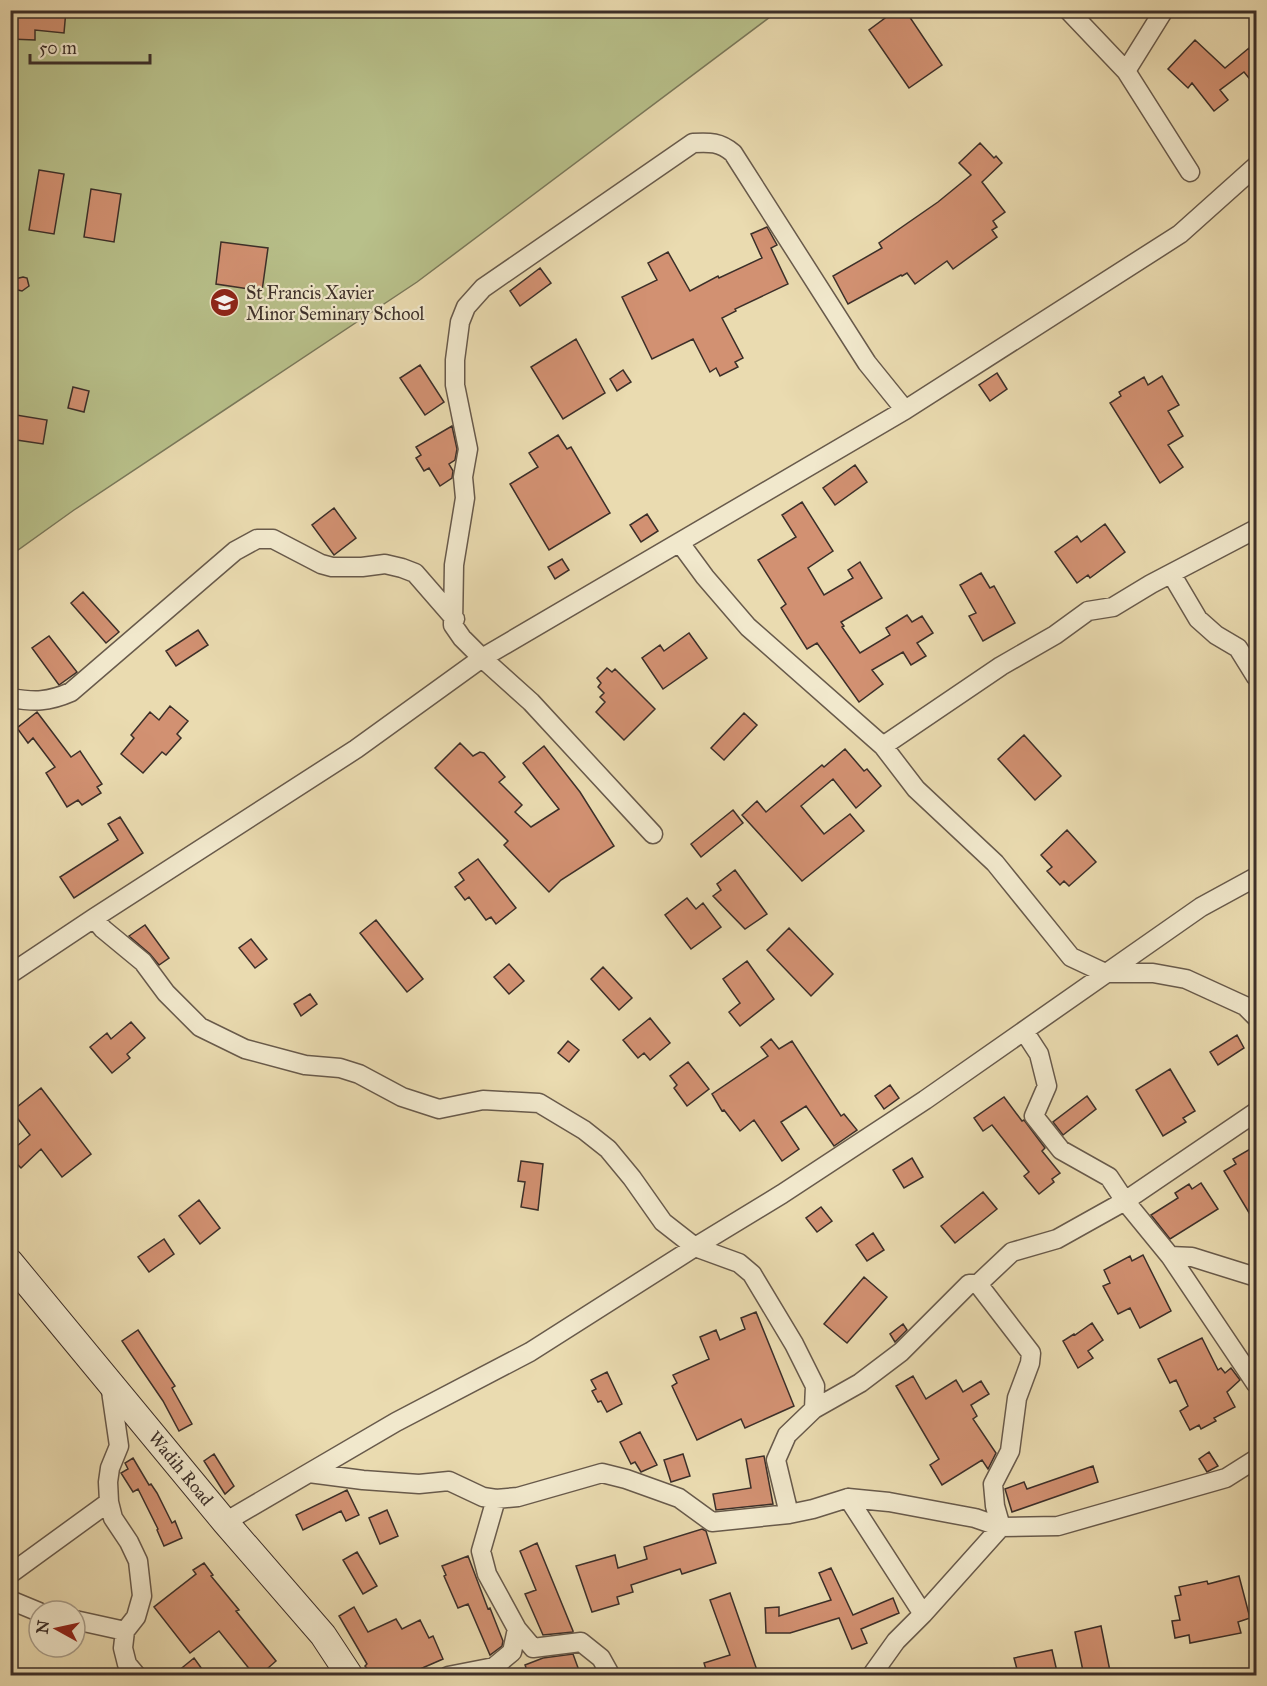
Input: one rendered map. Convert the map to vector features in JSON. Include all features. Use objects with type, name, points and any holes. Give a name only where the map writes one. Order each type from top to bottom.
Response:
[{"type":"street","points":[[1068,10],[1126,71],[1190,172]]},
{"type":"street","points":[[1126,71],[1164,10]]},
{"type":"street","points":[[653,834],[531,702],[482,658],[462,638],[453,625],[454,565],[465,498],[463,477],[468,449],[455,385],[455,360],[460,322],[466,307],[483,288],[693,143],[723,144],[733,153],[867,363],[905,410]]},
{"type":"street","points":[[10,974],[356,749],[482,658],[905,410],[1180,234],[1257,166]]},
{"type":"street","points":[[883,746],[1001,666],[1055,635],[1088,611],[1113,607],[1151,584],[1257,529]]},
{"type":"street","points":[[10,698],[29,701],[52,700],[71,692],[235,551],[257,539],[273,539],[321,564],[332,567],[385,564],[409,570],[415,573],[454,619]]},
{"type":"street","points":[[680,543],[705,577],[748,627],[883,746],[916,789],[995,862],[1071,957],[1105,973],[1139,972],[1179,977],[1245,1006],[1257,1017]]},
{"type":"street","points":[[1172,575],[1198,619],[1216,635],[1238,648],[1257,676]]},
{"type":"street","points":[[225,1522],[396,1422],[530,1352],[694,1247],[782,1194],[926,1100],[1201,907],[1257,877]]},
{"type":"street","points":[[94,918],[103,929],[143,962],[166,993],[200,1027],[245,1049],[305,1065],[340,1068],[359,1074],[402,1097],[439,1109],[483,1100],[539,1103],[584,1130],[608,1149],[663,1222],[694,1247],[739,1263],[752,1274],[794,1344],[815,1386],[814,1409]]},
{"type":"street","points":[[1024,1031],[1039,1054],[1047,1086],[1034,1116],[1061,1150],[1109,1177],[1125,1201],[1170,1256],[1257,1384]]},
{"type":"street","points":[[789,1514],[776,1460],[787,1435],[814,1409],[868,1377],[901,1352],[969,1284],[978,1284],[1012,1252],[1057,1239],[1125,1201],[1257,1112]]},
{"type":"street","points":[[1170,1256],[1192,1257],[1257,1276]]},
{"type":"street","name":"Wadih Road","points":[[10,1262],[225,1522],[323,1635],[350,1676]]},
{"type":"street","points":[[978,1284],[1031,1353],[1017,1398],[1010,1451],[993,1484],[995,1506],[1001,1527]]},
{"type":"street","points":[[109,1380],[119,1446],[110,1468],[109,1502],[113,1518],[138,1561],[142,1596],[136,1617],[125,1631],[123,1648],[128,1664],[137,1676]]},
{"type":"street","points":[[309,1473],[419,1484],[449,1481],[483,1497],[496,1499],[518,1497],[602,1473],[679,1498],[712,1522],[789,1514],[848,1498],[889,1502],[975,1518],[1001,1527],[1058,1526],[1226,1478],[1257,1458]]},
{"type":"street","points":[[848,1498],[923,1614]]},
{"type":"street","points":[[496,1499],[481,1551],[488,1574],[517,1629],[533,1648],[580,1642],[601,1658],[610,1676]]},
{"type":"street","points":[[10,1575],[109,1502]]},
{"type":"street","points":[[871,1676],[896,1641],[1001,1527]]},
{"type":"street","points":[[10,1600],[27,1607]]},
{"type":"street","points":[[87,1623],[125,1631]]},
{"type":"street","points":[[448,1676],[494,1667],[512,1652],[517,1629]]},
{"type":"green space","name":"St Francis Xavier Minor Seminary School","points":[[11,11],[778,11],[417,282],[74,510],[11,555]]},
{"type":"building","points":[[12,10],[66,10],[64,33],[35,30],[35,40],[10,39]]},
{"type":"building","points":[[896,10],[905,10],[942,65],[909,88],[869,30]]},
{"type":"building","points":[[1195,40],[1225,68],[1249,48],[1257,58],[1257,88],[1244,72],[1220,90],[1228,100],[1214,111],[1192,83],[1188,88],[1168,69]]},
{"type":"building","points":[[980,143],[1002,163],[982,182],[1005,212],[993,221],[997,227],[992,230],[997,237],[953,269],[947,261],[915,284],[907,273],[901,275],[848,304],[833,276],[882,248],[879,243],[938,202],[971,175],[959,163]]},
{"type":"building","points":[[39,170],[64,174],[54,234],[29,230]]},
{"type":"building","points":[[91,189],[121,194],[114,242],[84,237]]},
{"type":"building","points":[[767,227],[777,245],[771,248],[788,284],[735,309],[736,311],[722,318],[743,358],[735,362],[738,367],[720,376],[716,368],[710,372],[693,339],[652,359],[622,297],[657,280],[648,263],[668,252],[690,291],[718,276],[719,278],[762,258],[751,234]]},
{"type":"building","points":[[221,242],[268,248],[262,291],[216,284]]},
{"type":"building","points":[[540,268],[551,283],[520,306],[510,291]]},
{"type":"building","points":[[27,278],[29,286],[22,291],[18,290],[11,280]]},
{"type":"building","points":[[576,339],[605,393],[563,419],[531,367]]},
{"type":"building","points":[[420,365],[444,402],[425,415],[400,378]]},
{"type":"building","points":[[623,370],[631,382],[617,391],[610,379]]},
{"type":"building","points":[[997,373],[1007,389],[990,401],[979,385]]},
{"type":"building","points":[[1162,376],[1179,405],[1168,411],[1183,436],[1168,445],[1183,467],[1160,483],[1110,403],[1121,396],[1119,392],[1144,377],[1148,385]]},
{"type":"building","points":[[73,387],[89,391],[84,412],[68,408]]},
{"type":"building","points":[[10,414],[47,420],[43,444],[10,439]]},
{"type":"building","points":[[452,426],[457,449],[455,460],[449,464],[453,471],[452,478],[440,486],[429,468],[424,471],[416,458],[421,455],[416,447]]},
{"type":"building","points":[[558,435],[567,449],[571,447],[610,513],[549,550],[510,484],[538,467],[529,453]]},
{"type":"building","points":[[855,465],[867,482],[835,505],[823,488]]},
{"type":"building","points":[[802,502],[833,551],[808,568],[824,595],[853,578],[848,570],[860,562],[882,598],[841,622],[860,653],[890,635],[886,628],[907,615],[912,622],[922,616],[933,633],[917,643],[926,656],[911,665],[903,652],[872,670],[883,684],[859,702],[817,643],[807,649],[781,608],[786,604],[758,560],[796,537],[782,515]]},
{"type":"building","points":[[334,508],[356,538],[334,555],[312,525]]},
{"type":"building","points":[[647,514],[658,531],[641,542],[630,525]]},
{"type":"building","points":[[1105,524],[1125,552],[1090,578],[1088,575],[1077,583],[1055,552],[1077,536],[1081,542]]},
{"type":"building","points":[[562,559],[569,570],[555,579],[548,567]]},
{"type":"building","points":[[981,573],[990,588],[994,586],[1015,623],[983,641],[969,616],[976,613],[960,585]]},
{"type":"building","points":[[83,592],[119,632],[106,643],[71,603]]},
{"type":"building","points":[[198,630],[208,645],[176,666],[166,651]]},
{"type":"building","points":[[689,633],[707,658],[663,689],[642,658],[660,645],[664,651]]},
{"type":"building","points":[[49,636],[77,672],[59,685],[32,648]]},
{"type":"building","points":[[607,668],[612,672],[615,669],[655,709],[624,740],[596,712],[605,702],[600,697],[604,693],[598,687],[601,683],[597,678]]},
{"type":"building","points":[[170,706],[188,721],[177,734],[181,738],[166,755],[162,752],[143,773],[121,754],[134,738],[131,735],[150,712],[159,720]]},
{"type":"building","points":[[37,712],[71,757],[80,751],[102,784],[97,787],[101,793],[82,805],[78,800],[67,807],[46,773],[55,767],[33,738],[28,743],[17,728]]},
{"type":"building","points":[[744,713],[757,725],[724,760],[711,748]]},
{"type":"building","points":[[1024,735],[1061,776],[1035,800],[998,759]]},
{"type":"building","points":[[460,743],[473,756],[480,752],[484,753],[505,777],[499,782],[522,805],[515,812],[531,827],[559,809],[523,763],[544,746],[580,792],[614,846],[561,880],[549,892],[504,845],[508,841],[435,768]]},
{"type":"building","points":[[845,749],[864,771],[867,769],[881,786],[856,808],[833,779],[801,806],[824,834],[850,814],[864,831],[802,881],[742,815],[757,801],[766,812],[822,765],[824,767]]},
{"type":"building","points":[[733,810],[743,823],[701,857],[691,844]]},
{"type":"building","points":[[120,817],[143,853],[74,898],[60,877],[118,840],[108,824]]},
{"type":"building","points":[[1067,830],[1096,862],[1069,886],[1064,881],[1060,885],[1047,871],[1052,867],[1041,855]]},
{"type":"building","points":[[478,859],[516,908],[496,924],[491,917],[486,920],[469,897],[465,900],[455,887],[464,880],[459,873]]},
{"type":"building","points":[[735,870],[767,914],[745,929],[713,896],[721,890],[717,884]]},
{"type":"building","points":[[687,898],[696,909],[703,903],[721,927],[691,949],[665,915]]},
{"type":"building","points":[[376,920],[423,979],[407,992],[360,933]]},
{"type":"building","points":[[145,925],[169,958],[159,965],[129,936]]},
{"type":"building","points":[[789,928],[833,974],[811,996],[767,950]]},
{"type":"building","points":[[251,939],[267,959],[255,968],[239,948]]},
{"type":"building","points":[[747,961],[774,999],[740,1026],[729,1012],[740,1003],[723,979]]},
{"type":"building","points":[[509,964],[524,981],[509,994],[494,977]]},
{"type":"building","points":[[603,967],[632,998],[619,1010],[591,979]]},
{"type":"building","points":[[310,994],[317,1004],[301,1016],[294,1004]]},
{"type":"building","points":[[650,1018],[670,1043],[650,1060],[644,1053],[638,1058],[623,1040]]},
{"type":"building","points":[[131,1022],[145,1038],[127,1054],[130,1058],[112,1073],[90,1047],[107,1033],[111,1039]]},
{"type":"building","points":[[1237,1035],[1244,1048],[1218,1065],[1210,1052]]},
{"type":"building","points":[[771,1039],[779,1049],[792,1041],[841,1116],[844,1114],[857,1130],[834,1146],[806,1106],[781,1122],[799,1149],[782,1161],[754,1120],[740,1131],[724,1110],[722,1111],[712,1094],[768,1056],[761,1047]]},
{"type":"building","points":[[568,1041],[579,1050],[569,1062],[558,1053]]},
{"type":"building","points":[[688,1062],[709,1089],[687,1106],[674,1088],[677,1085],[670,1076]]},
{"type":"building","points":[[1170,1069],[1195,1111],[1183,1118],[1186,1122],[1163,1136],[1136,1090]]},
{"type":"building","points":[[890,1085],[899,1098],[884,1109],[875,1096]]},
{"type":"building","points":[[41,1088],[91,1154],[62,1177],[41,1149],[21,1168],[10,1157],[10,1152],[30,1135],[12,1111]]},
{"type":"building","points":[[1087,1096],[1096,1109],[1063,1135],[1053,1122]]},
{"type":"building","points":[[1004,1097],[1045,1148],[1042,1151],[1060,1173],[1052,1179],[1054,1182],[1039,1194],[1024,1176],[1029,1172],[992,1125],[983,1131],[974,1118]]},
{"type":"building","points":[[1257,1145],[1257,1226],[1224,1171],[1236,1164],[1233,1159]]},
{"type":"building","points":[[912,1158],[923,1177],[904,1188],[893,1170]]},
{"type":"building","points":[[521,1161],[543,1164],[538,1210],[521,1207],[525,1182],[518,1181]]},
{"type":"building","points":[[1201,1183],[1218,1209],[1170,1239],[1151,1215],[1178,1198],[1175,1193],[1189,1184],[1192,1189]]},
{"type":"building","points":[[983,1192],[997,1209],[955,1243],[941,1226]]},
{"type":"building","points":[[199,1200],[220,1228],[200,1244],[179,1216]]},
{"type":"building","points":[[821,1207],[832,1221],[817,1232],[806,1218]]},
{"type":"building","points":[[873,1233],[884,1250],[867,1261],[856,1245]]},
{"type":"building","points":[[164,1239],[174,1254],[149,1272],[138,1257]]},
{"type":"building","points":[[1143,1255],[1171,1311],[1140,1328],[1130,1308],[1118,1314],[1103,1286],[1110,1283],[1104,1270],[1130,1256],[1132,1261]]},
{"type":"building","points":[[864,1277],[887,1297],[847,1343],[824,1324]]},
{"type":"building","points":[[756,1312],[794,1406],[745,1428],[741,1419],[697,1440],[672,1386],[677,1383],[673,1375],[709,1359],[700,1337],[716,1330],[720,1340],[745,1329],[741,1318]]},
{"type":"building","points":[[1092,1323],[1103,1340],[1088,1351],[1093,1358],[1078,1368],[1063,1341]]},
{"type":"building","points":[[903,1324],[907,1330],[895,1342],[890,1334]]},
{"type":"building","points":[[138,1330],[175,1386],[172,1388],[192,1424],[179,1431],[163,1401],[122,1341]]},
{"type":"building","points":[[1202,1338],[1218,1370],[1221,1368],[1225,1373],[1231,1368],[1240,1380],[1227,1392],[1235,1407],[1214,1418],[1216,1421],[1201,1429],[1199,1425],[1190,1430],[1180,1411],[1188,1406],[1176,1380],[1170,1383],[1158,1359]]},
{"type":"building","points":[[607,1372],[622,1404],[607,1412],[592,1391],[596,1389],[591,1380]]},
{"type":"building","points":[[913,1376],[926,1399],[956,1380],[963,1392],[981,1381],[989,1394],[971,1405],[977,1416],[973,1419],[996,1453],[988,1469],[982,1460],[942,1485],[930,1465],[939,1459],[896,1386]]},
{"type":"building","points":[[640,1432],[657,1465],[641,1472],[635,1462],[631,1464],[620,1442]]},
{"type":"building","points":[[1209,1452],[1218,1466],[1207,1472],[1199,1459]]},
{"type":"building","points":[[214,1454],[234,1486],[225,1494],[204,1461]]},
{"type":"building","points":[[683,1454],[690,1476],[671,1482],[664,1460]]},
{"type":"building","points":[[764,1456],[773,1504],[716,1510],[713,1494],[751,1488],[746,1459]]},
{"type":"building","points":[[133,1458],[149,1485],[151,1484],[157,1493],[172,1523],[175,1521],[182,1538],[164,1546],[138,1489],[133,1492],[121,1473],[128,1469],[125,1463]]},
{"type":"building","points":[[1093,1466],[1098,1482],[1012,1512],[1005,1489],[1024,1482],[1027,1489]]},
{"type":"building","points":[[347,1490],[359,1515],[346,1521],[341,1511],[303,1530],[296,1515]]},
{"type":"building","points":[[387,1510],[398,1536],[380,1544],[369,1518]]},
{"type":"building","points":[[702,1529],[706,1531],[716,1563],[682,1574],[680,1569],[631,1585],[633,1592],[617,1597],[619,1604],[592,1612],[576,1566],[615,1555],[618,1568],[647,1559],[644,1547]]},
{"type":"building","points":[[537,1543],[573,1632],[543,1635],[525,1594],[536,1590],[520,1551]]},
{"type":"building","points":[[357,1552],[377,1586],[363,1594],[343,1560]]},
{"type":"building","points":[[468,1556],[503,1641],[502,1646],[490,1655],[468,1604],[458,1608],[444,1576],[446,1575],[442,1566]]},
{"type":"building","points":[[204,1563],[213,1575],[211,1576],[239,1610],[236,1611],[276,1661],[259,1676],[255,1676],[219,1631],[190,1653],[154,1607],[196,1574],[193,1570]]},
{"type":"building","points":[[831,1568],[853,1615],[893,1598],[899,1613],[861,1629],[867,1643],[852,1649],[839,1618],[790,1633],[766,1633],[765,1608],[779,1607],[779,1616],[831,1600],[819,1573]]},
{"type":"building","points":[[1239,1576],[1250,1618],[1238,1622],[1241,1633],[1190,1643],[1189,1635],[1175,1638],[1172,1621],[1180,1620],[1175,1596],[1181,1595],[1179,1587],[1207,1581],[1208,1584]]},
{"type":"building","points":[[730,1593],[759,1676],[708,1676],[704,1663],[730,1655],[710,1600]]},
{"type":"building","points":[[354,1607],[368,1632],[396,1619],[402,1629],[420,1620],[429,1638],[433,1636],[443,1659],[404,1676],[373,1676],[365,1666],[367,1664],[339,1616]]},
{"type":"building","points":[[1101,1626],[1111,1676],[1084,1676],[1075,1632]]},
{"type":"building","points":[[1052,1650],[1058,1676],[1025,1676],[1024,1672],[1018,1673],[1014,1658]]},
{"type":"building","points":[[573,1654],[581,1676],[529,1676],[525,1665],[543,1658]]},
{"type":"building","points":[[194,1658],[207,1676],[172,1676]]},
{"type":"place","name":"St Francis Xavier Minor Seminary School","points":[[225,303]]}]
